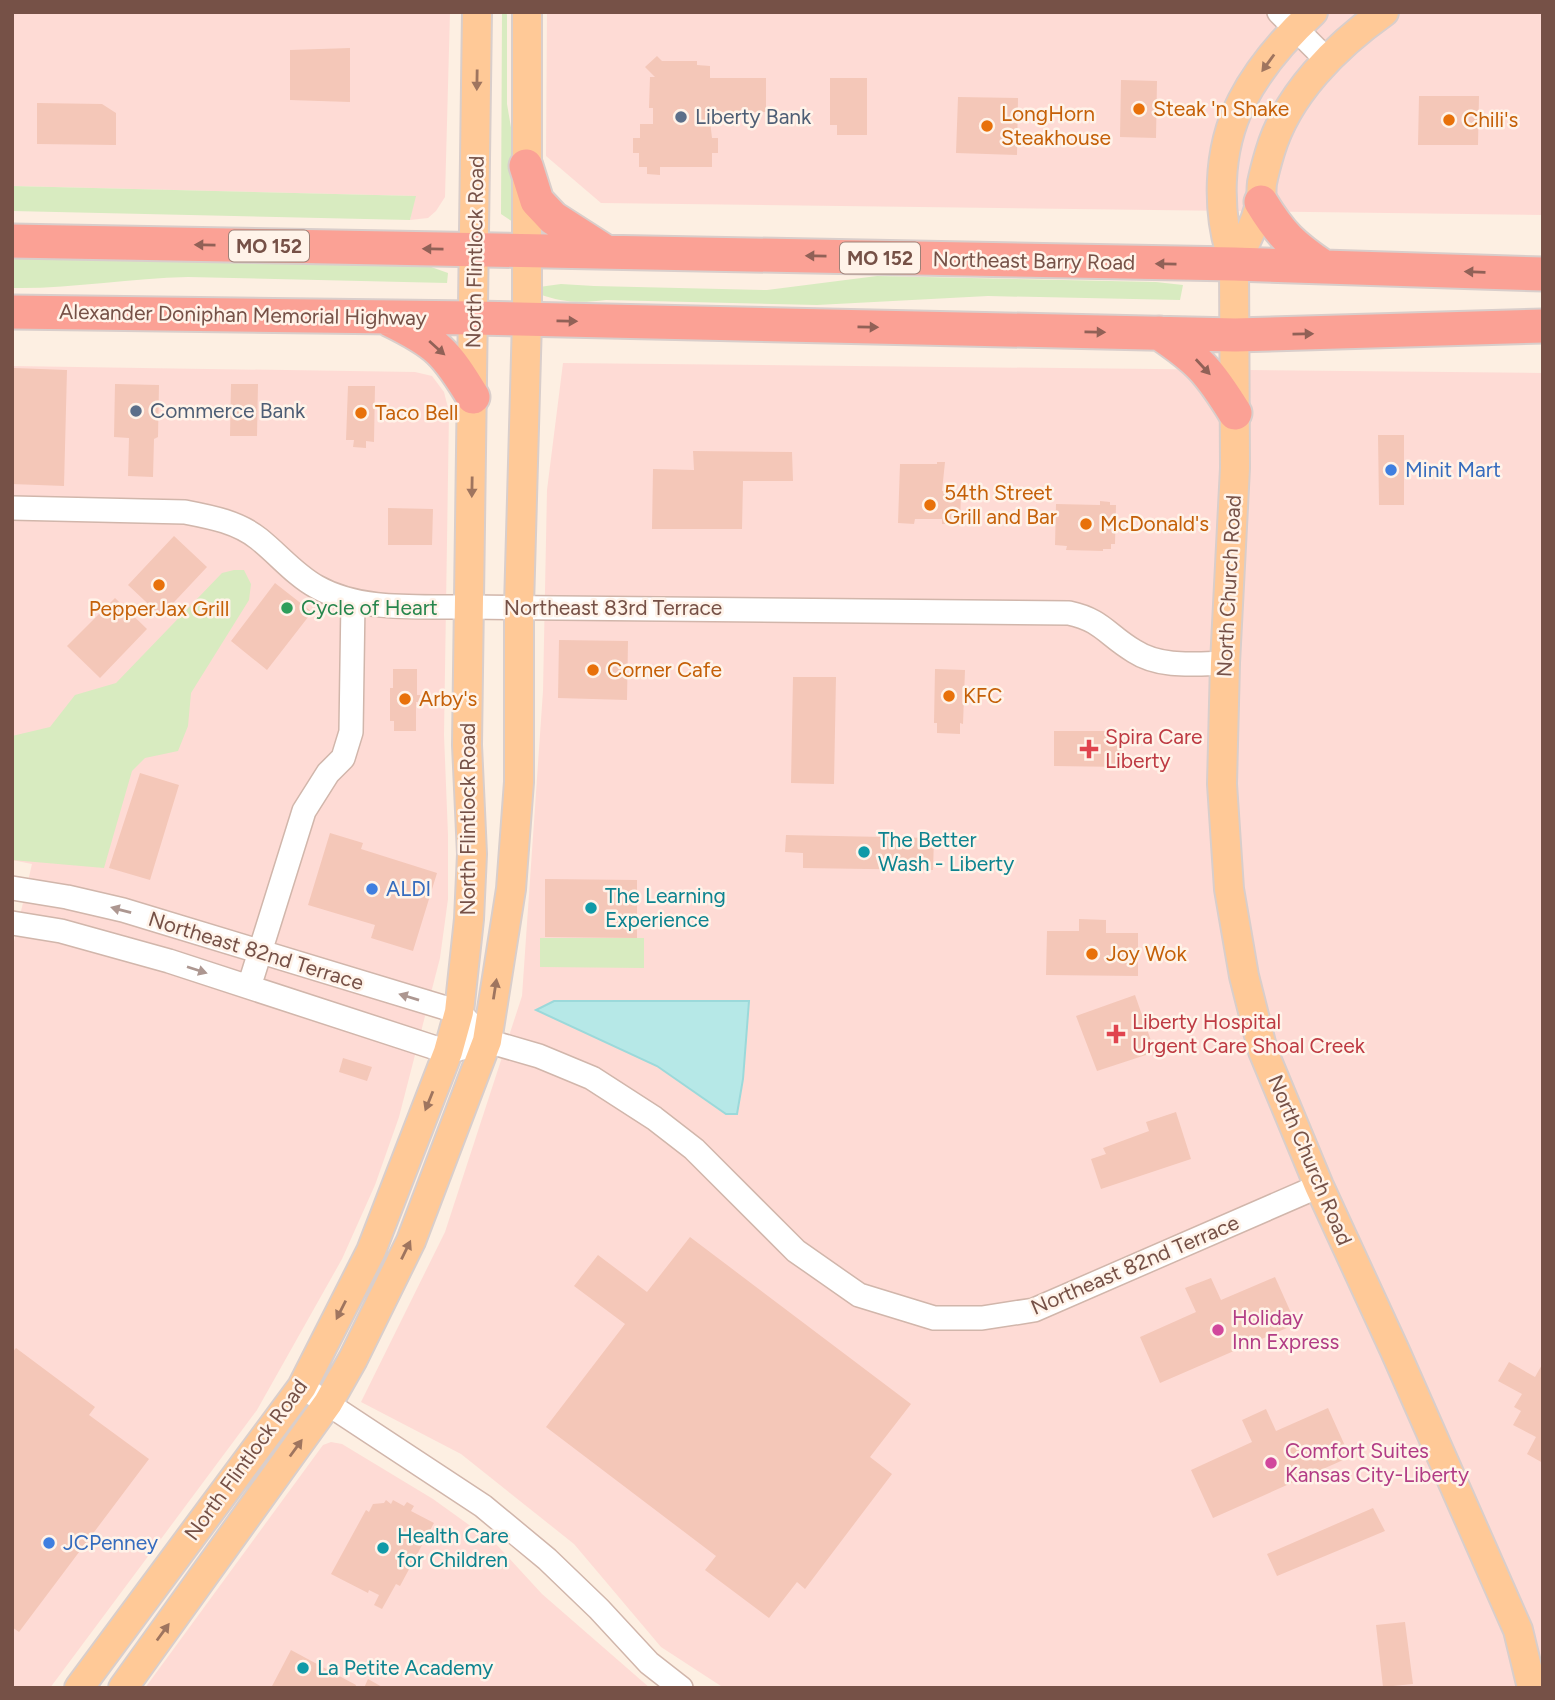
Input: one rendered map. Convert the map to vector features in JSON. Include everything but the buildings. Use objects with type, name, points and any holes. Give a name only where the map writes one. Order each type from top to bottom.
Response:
[{"type":"highway","points":[[526,166],[537,201],[553,218],[606,252]]},
{"type":"highway","points":[[1261,202],[1281,234],[1299,251],[1324,267]]},
{"type":"highway","name":"MO 152","points":[[12,241],[525,251]]},
{"type":"highway","name":"Northeast Barry Road","points":[[525,251],[1234,264],[1543,274]]},
{"type":"highway","name":"Alexander Doniphan Memorial Highway","points":[[12,312],[474,318]]},
{"type":"highway","points":[[385,317],[424,336],[441,350],[473,397]]},
{"type":"highway","points":[[474,318],[1235,335],[1543,326]]},
{"type":"highway","points":[[1158,333],[1191,354],[1205,368],[1235,413]]},
{"type":"main road","name":"North Flintlock Road","points":[[79,1688],[302,1387],[371,1251],[448,1052],[459,1012],[469,919],[472,854],[467,745],[477,12]]},
{"type":"main road","name":"North Flintlock Road","points":[[123,1688],[328,1403],[353,1359],[411,1241],[487,1041],[511,889],[519,782],[519,606],[527,320],[527,12]]},
{"type":"main road","name":"North Church Road","points":[[1234,264],[1246,243],[1261,202],[1262,184],[1278,129],[1303,90],[1327,60],[1357,31],[1384,12]]},
{"type":"main road","name":"North Church Road","points":[[1296,18],[1242,102],[1223,164],[1221,212],[1226,242],[1234,264],[1235,335],[1235,468],[1222,784],[1228,889],[1241,963],[1260,1042],[1319,1186],[1518,1630],[1532,1688]]},
{"type":"street","points":[[1296,18],[1327,60]]},
{"type":"street","name":"Northeast 83rd Terrace","points":[[12,508],[185,512],[212,517],[257,537],[296,573],[317,587],[353,601],[372,604],[1069,613],[1087,617],[1103,626],[1135,653],[1157,662],[1225,663]]},
{"type":"street","points":[[249,987],[304,811],[328,773],[343,758],[349,745],[353,601]]},
{"type":"street","name":"Northeast 82nd Terrace","points":[[12,888],[123,910],[459,1012],[487,1041],[539,1056],[592,1078],[654,1118],[694,1149],[796,1251],[859,1295],[934,1318],[982,1318],[1034,1310],[1319,1186]]},
{"type":"street","name":"Northeast 82nd Terrace","points":[[12,923],[61,931],[117,946],[448,1052]]},
{"type":"street","points":[[448,1052],[487,1041]]},
{"type":"street","points":[[302,1387],[483,1506],[547,1559],[599,1609],[649,1663],[681,1688]]},
{"type":"shaded area","points":[[12,12],[450,12],[445,197],[428,218],[410,220],[415,196],[12,186]]},
{"type":"shaded area","points":[[547,12],[1543,12],[1543,215],[601,203],[546,156]]},
{"type":"shaded area","points":[[563,363],[1543,373],[1543,1688],[724,1688],[661,1647],[574,1544],[461,1454],[361,1402],[445,1232],[522,996],[543,691],[547,490]]},
{"type":"shaded area","points":[[12,366],[415,372],[432,376],[444,392],[449,412],[444,735],[448,899],[440,958],[399,1117],[375,1185],[342,1259],[257,1410],[50,1688],[12,1688],[12,950],[32,864],[12,860]]},
{"type":"shaded area","points":[[331,1442],[342,1444],[433,1499],[497,1545],[542,1594],[650,1688],[145,1688],[323,1445]]},
{"type":"green space","points":[[502,12],[507,15],[507,104],[515,151],[513,222],[501,214]]},
{"type":"green space","points":[[12,186],[416,196],[410,220],[12,211]]},
{"type":"green space","points":[[12,253],[420,263],[448,273],[447,283],[188,277],[12,288]]},
{"type":"green space","points":[[877,276],[1156,282],[1183,285],[1180,300],[988,296],[817,305],[606,300],[572,302],[539,294],[539,287],[561,284],[767,290]]},
{"type":"green space","points":[[244,570],[251,584],[249,600],[191,693],[188,726],[178,751],[145,758],[132,771],[104,868],[12,860],[12,736],[50,727],[75,695],[116,683],[222,573]]},
{"type":"green space","points":[[540,938],[644,938],[644,968],[540,967]]},
{"type":"water","points":[[554,1001],[749,1001],[743,1079],[737,1114],[726,1114],[657,1066],[536,1010]]},
{"type":"place","name":"Steak 'n Shake","points":[[1139,109]]},
{"type":"place","name":"Liberty Bank","points":[[681,117]]},
{"type":"place","name":"Chili's","points":[[1449,120]]},
{"type":"place","name":"LongHorn Steakhouse","points":[[987,126]]},
{"type":"place","name":"Commerce Bank","points":[[136,411]]},
{"type":"place","name":"Taco Bell","points":[[361,413]]},
{"type":"place","name":"Minit Mart","points":[[1391,470]]},
{"type":"place","name":"54th Street Grill and Bar","points":[[930,505]]},
{"type":"place","name":"McDonald's","points":[[1086,524]]},
{"type":"place","name":"PepperJax Grill","points":[[159,585]]},
{"type":"place","name":"Cycle of Heart","points":[[287,608]]},
{"type":"place","name":"Corner Cafe","points":[[593,670]]},
{"type":"place","name":"KFC","points":[[949,696]]},
{"type":"place","name":"Arby's","points":[[405,699]]},
{"type":"place","name":"Spira Care Liberty","points":[[1089,749]]},
{"type":"place","name":"The Better Wash - Liberty","points":[[864,852]]},
{"type":"place","name":"ALDI","points":[[372,889]]},
{"type":"place","name":"The Learning Experience","points":[[591,908]]},
{"type":"place","name":"Joy Wok","points":[[1092,954]]},
{"type":"place","name":"Liberty Hospital Urgent Care Shoal Creek","points":[[1116,1034]]},
{"type":"place","name":"Holiday Inn Express","points":[[1218,1330]]},
{"type":"place","name":"Comfort Suites Kansas City-Liberty","points":[[1271,1463]]},
{"type":"place","name":"JCPenney","points":[[49,1543]]},
{"type":"place","name":"Health Care for Children","points":[[383,1548]]},
{"type":"place","name":"La Petite Academy","points":[[303,1668]]}]
